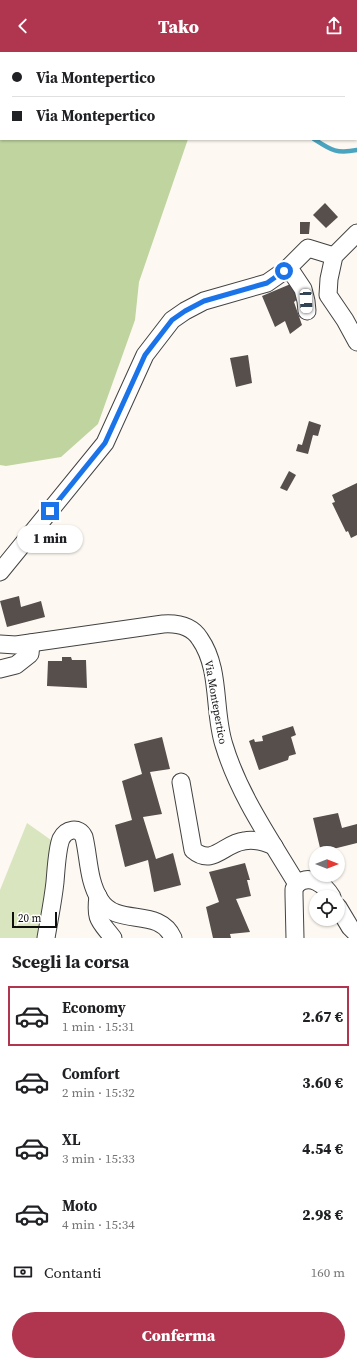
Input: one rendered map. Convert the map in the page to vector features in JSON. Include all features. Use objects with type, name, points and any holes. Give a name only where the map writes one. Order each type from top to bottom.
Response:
[{"type":"street","points":[[357,233],[334,256],[329,279],[328,295],[345,320],[357,342]]},
{"type":"street","points":[[0,572],[105,443],[145,355],[172,320],[204,301],[267,283],[284,271],[308,248],[334,256]]},
{"type":"street","points":[[284,271],[293,274],[303,289],[307,311]]},
{"type":"street","name":"Via Montepertico","points":[[0,644],[16,645],[176,623],[194,631],[206,649],[213,669],[217,708],[223,743],[232,770],[244,796],[297,884]]},
{"type":"street","points":[[0,669],[16,665],[30,654],[31,643]]},
{"type":"street","points":[[182,782],[193,850],[199,855],[209,857],[216,855],[225,848],[243,840],[262,841],[274,846]]},
{"type":"street","points":[[46,938],[60,841],[62,836],[70,830],[78,830],[84,837],[93,884],[98,896],[105,906],[112,912],[122,915],[159,922],[170,932],[173,938]]},
{"type":"street","points":[[295,938],[294,889],[297,884],[305,880],[314,880],[326,890]]},
{"type":"street","points":[[98,896],[96,908],[98,920],[113,938]]},
{"type":"street","points":[[345,919],[357,934]]},
{"type":"green space","points":[[0,140],[188,140],[139,282],[135,320],[98,424],[61,457],[6,466],[0,465]]},
{"type":"green space","points":[[27,823],[51,840],[52,903],[42,938],[0,938],[0,890]]},
{"type":"building","points":[[325,203],[338,217],[326,228],[313,215]]},
{"type":"building","points":[[300,222],[310,222],[309,234],[300,234]]},
{"type":"building","points":[[293,283],[300,297],[294,302],[302,325],[290,334],[285,321],[275,327],[262,296]]},
{"type":"building","points":[[248,355],[252,383],[236,387],[230,358]]},
{"type":"building","points":[[309,421],[321,425],[318,436],[313,435],[308,454],[296,451],[298,444],[302,445]]},
{"type":"building","points":[[289,471],[296,475],[287,491],[280,488]]},
{"type":"building","points":[[357,483],[357,535],[351,538],[348,531],[346,532],[332,503],[335,502],[332,495]]},
{"type":"building","points":[[19,596],[21,607],[41,601],[45,617],[7,627],[0,601]]},
{"type":"building","points":[[62,657],[71,657],[72,660],[86,660],[87,688],[47,686],[48,661],[62,661]]},
{"type":"building","points":[[293,726],[296,735],[291,737],[296,754],[289,756],[288,760],[259,770],[249,741],[254,739],[255,742],[263,741],[262,736]]},
{"type":"building","points":[[162,737],[170,769],[150,772],[162,814],[143,817],[156,859],[173,853],[181,885],[154,892],[148,860],[125,867],[115,825],[132,820],[122,781],[142,774],[134,744]]},
{"type":"building","points":[[338,813],[342,828],[357,824],[357,843],[345,846],[320,846],[313,818]]},
{"type":"building","points":[[245,863],[250,880],[247,880],[251,896],[236,899],[250,932],[230,934],[231,938],[213,938],[206,907],[219,902],[209,872]]},
{"type":"waterway","points":[[316,140],[334,150],[344,152],[357,150]]},
{"type":"route","points":[[50,511],[105,443],[145,355],[172,320],[204,301],[267,283],[284,271]]}]
